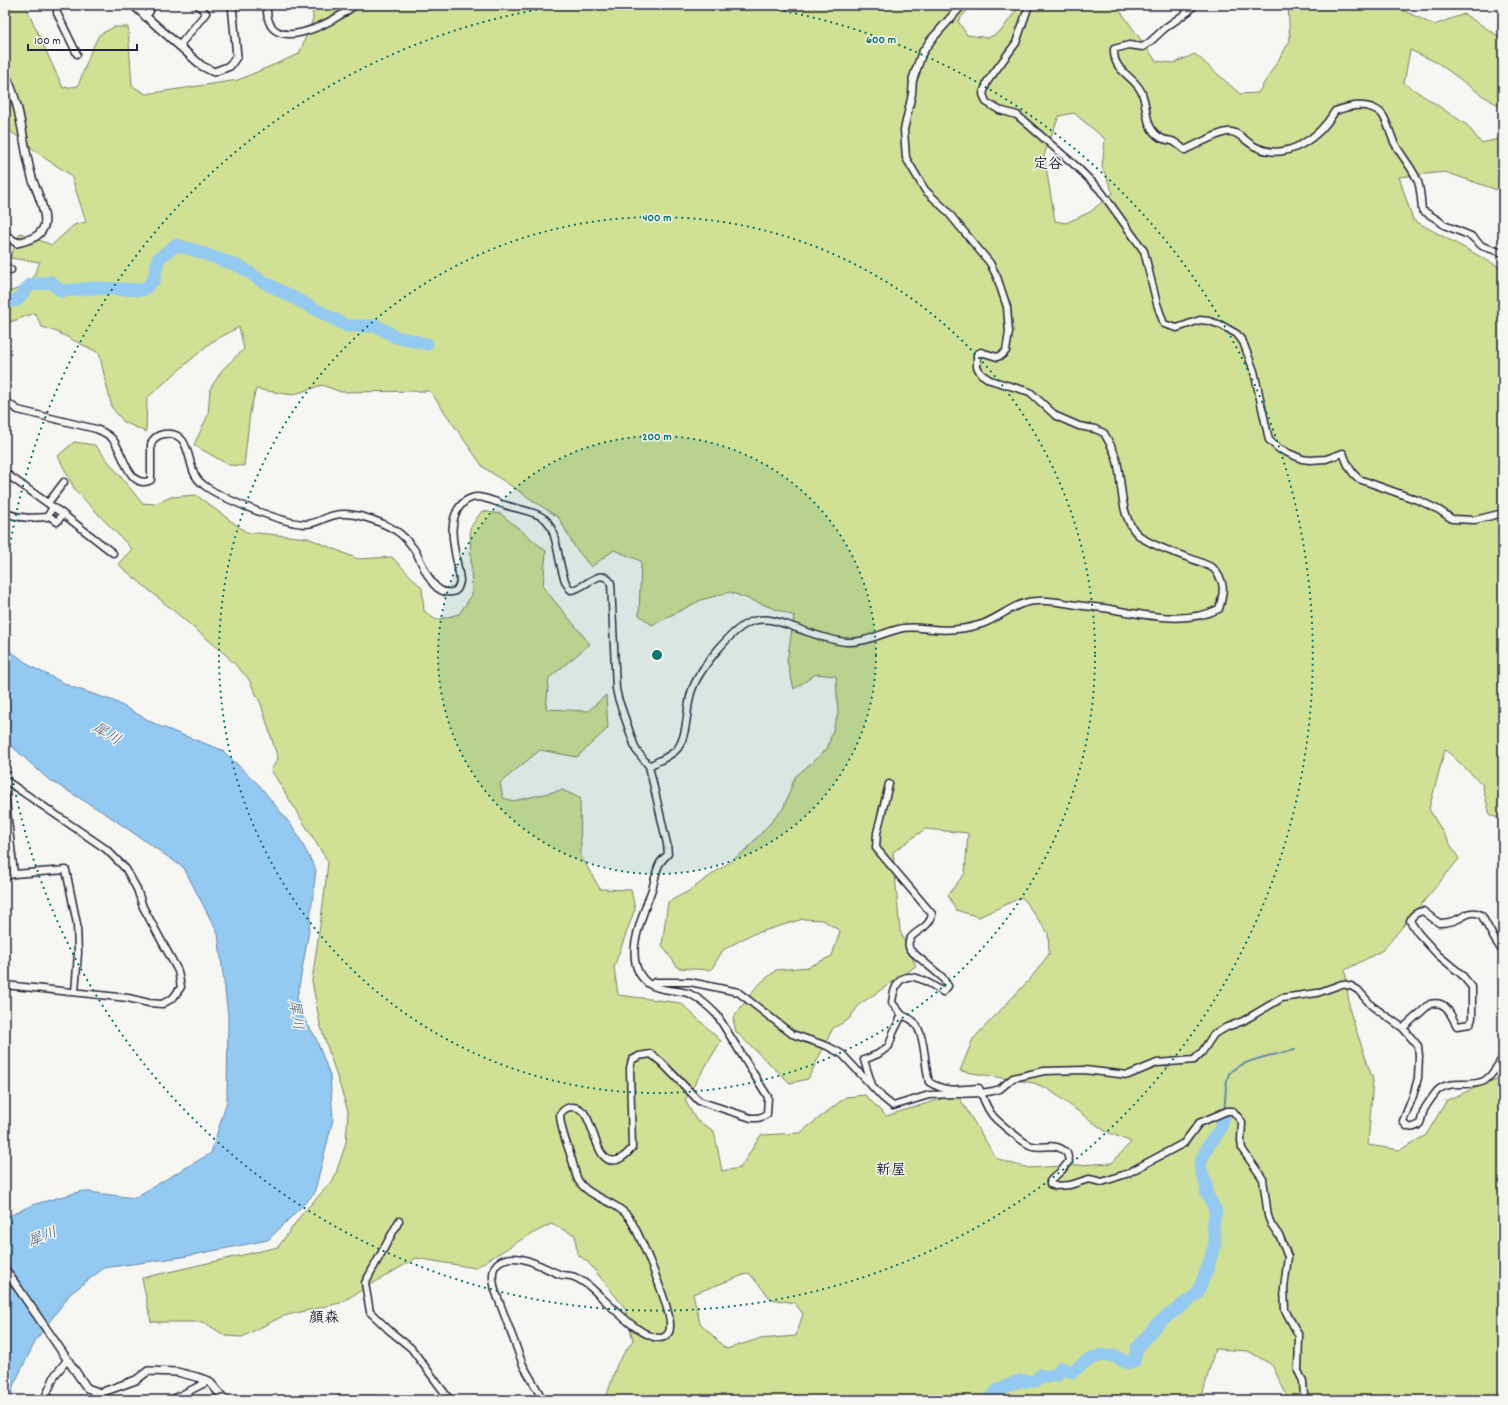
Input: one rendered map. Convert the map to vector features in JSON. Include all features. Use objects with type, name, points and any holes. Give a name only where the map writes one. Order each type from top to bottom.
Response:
[{"type":"street","points":[[57,5],[57,13],[77,54]]},
{"type":"street","points":[[133,5],[202,66],[214,72],[230,66],[237,56],[232,5]]},
{"type":"street","points":[[145,5],[150,11],[145,17]]},
{"type":"street","points":[[179,46],[206,13],[198,5]]},
{"type":"street","points":[[267,5],[266,14],[269,25],[277,31],[289,34],[309,31],[326,24],[343,15],[355,5]]},
{"type":"street","points":[[649,766],[677,749],[683,735],[691,692],[703,667],[740,629],[753,621],[778,621],[828,638],[847,642],[864,641],[900,628],[954,630],[982,624],[1001,613],[1026,602],[1035,601],[1049,601],[1091,608],[1107,608],[1163,618],[1199,615],[1219,609],[1223,591],[1223,583],[1213,568],[1167,551],[1142,538],[1132,529],[1122,500],[1117,461],[1104,433],[1056,416],[1030,392],[990,380],[981,374],[977,366],[977,354],[981,352],[997,357],[1002,355],[1006,350],[1009,332],[1007,307],[997,277],[990,263],[946,210],[925,190],[906,158],[904,130],[912,94],[913,79],[922,54],[931,40],[962,5]]},
{"type":"street","points":[[1029,5],[1016,43],[986,82],[983,94],[986,102],[999,110],[1017,115],[1077,167],[1100,190],[1144,251],[1157,304],[1164,324],[1177,328],[1200,320],[1209,321],[1221,325],[1237,334],[1243,342],[1254,371],[1269,440],[1279,449],[1310,460],[1326,459],[1343,453],[1348,466],[1359,479],[1420,501],[1439,510],[1452,519],[1476,520],[1503,513]]},
{"type":"street","points":[[1194,5],[1189,11],[1143,46],[1129,46],[1114,49],[1116,62],[1119,68],[1139,87],[1152,130],[1158,136],[1174,142],[1185,150],[1227,132],[1237,134],[1254,146],[1268,150],[1297,148],[1316,134],[1335,110],[1352,106],[1366,106],[1380,112],[1389,128],[1394,142],[1401,151],[1418,182],[1422,210],[1444,225],[1471,236],[1482,246],[1503,253]]},
{"type":"street","points":[[5,74],[11,85],[18,106],[31,175],[44,215],[45,225],[41,232],[33,238],[17,243],[5,235]]},
{"type":"street","points":[[5,266],[11,270]]},
{"type":"street","points":[[5,401],[18,410],[80,427],[96,429],[108,434],[115,442],[132,475],[143,482],[151,480],[152,441],[161,434],[169,433],[175,434],[182,439],[188,449],[195,475],[203,485],[215,493],[261,512],[284,520],[303,524],[313,523],[342,514],[369,518],[396,530],[405,538],[420,559],[430,581],[438,588],[446,592],[452,592],[459,587],[459,567],[456,558],[453,536],[454,521],[461,505],[467,500],[480,497],[542,517],[547,521],[551,528],[567,586],[571,590],[574,590],[594,578],[604,576],[611,583],[616,689],[636,750],[649,766],[668,854],[659,864],[652,890],[638,929],[635,942],[637,965],[645,980],[651,985],[690,994],[708,1005],[717,1015],[768,1097],[768,1114],[759,1118],[751,1118],[699,1101],[661,1062],[651,1054],[639,1056],[632,1060],[630,1068],[632,1148],[629,1153],[619,1159],[610,1160],[600,1151],[594,1132],[582,1110],[578,1107],[571,1107],[564,1109],[560,1114],[562,1128],[578,1179],[586,1190],[621,1210],[631,1221],[658,1281],[669,1314],[670,1329],[668,1335],[658,1338],[639,1331],[589,1286],[572,1276],[560,1275],[544,1266],[527,1261],[513,1259],[504,1260],[498,1263],[494,1268],[493,1280],[495,1290],[523,1365],[543,1400]]},
{"type":"street","points":[[5,480],[8,475],[54,507],[113,553]]},
{"type":"street","points":[[48,503],[64,482]]},
{"type":"street","points":[[5,512],[29,518],[46,518],[54,507]]},
{"type":"street","points":[[48,515],[57,522],[63,514]]},
{"type":"street","points":[[5,780],[106,849],[126,869],[137,889],[143,906],[178,971],[181,988],[173,998],[162,1004],[149,1003],[128,998],[5,984]]},
{"type":"street","points":[[889,784],[877,833],[876,848],[932,914],[931,920],[928,924],[910,937],[908,946],[910,950],[942,977],[948,986],[943,992],[918,977],[907,978],[902,979],[894,991],[892,1003],[902,1014],[913,1021],[922,1036],[923,1052],[929,1082],[938,1088],[947,1090],[979,1088],[994,1117],[1024,1143],[1030,1146],[1056,1146],[1067,1153],[1069,1161],[1050,1181],[1050,1184],[1055,1186],[1070,1185],[1089,1179],[1102,1182],[1126,1174],[1184,1143],[1199,1123],[1227,1110],[1236,1114],[1242,1122],[1242,1149],[1263,1179],[1268,1216],[1271,1224],[1280,1237],[1288,1257],[1284,1288],[1284,1304],[1285,1310],[1299,1336],[1298,1371],[1303,1381],[1303,1400]]},
{"type":"street","points":[[5,793],[14,874]]},
{"type":"street","points":[[5,877],[14,874],[66,870],[76,924],[78,953],[75,992]]},
{"type":"street","points":[[1403,1028],[1430,1004],[1435,1003],[1445,1005],[1457,1026],[1470,1024],[1472,1018],[1472,987],[1461,974],[1438,955],[1418,933],[1410,921],[1413,915],[1423,911],[1438,923],[1442,923],[1471,913],[1478,914],[1482,916],[1503,952]]},
{"type":"street","points":[[651,985],[655,982],[690,982],[738,992],[792,1034],[827,1046],[842,1054],[883,1098],[893,1106],[929,1095],[981,1093],[1000,1089],[1013,1078],[1044,1071],[1084,1070],[1128,1075],[1157,1063],[1194,1060],[1202,1052],[1214,1034],[1243,1021],[1282,998],[1317,993],[1342,984],[1351,986],[1358,990],[1372,1006],[1403,1028],[1418,1046],[1418,1078],[1413,1096],[1403,1121],[1405,1126],[1410,1128],[1420,1123],[1425,1108],[1439,1089],[1453,1085],[1475,1085],[1486,1080],[1503,1057]]},
{"type":"street","points":[[873,1086],[864,1060],[878,1054],[889,1046],[893,1032],[902,1014]]},
{"type":"street","points":[[399,1221],[364,1283],[370,1312],[411,1348],[450,1400]]},
{"type":"street","points":[[5,1269],[87,1388],[100,1393],[136,1380],[148,1371],[177,1372],[209,1381],[225,1400]]},
{"type":"street","points":[[44,1400],[55,1375],[68,1359]]},
{"type":"street","points":[[171,1400],[209,1381]]},
{"type":"street","points":[[93,1400],[94,1391]]},
{"type":"street","points":[[340,1400],[374,1400]]},
{"type":"green space","points":[[5,5],[25,5],[63,88],[78,86],[91,51],[99,35],[114,27],[128,27],[132,86],[146,94],[238,80],[299,54],[313,19],[312,5],[986,5],[983,8],[970,7],[958,21],[967,35],[988,38],[1001,31],[1020,5],[1116,5],[1156,61],[1174,63],[1195,54],[1240,94],[1258,93],[1290,41],[1288,5],[1392,5],[1434,25],[1464,14],[1503,39],[1503,108],[1483,96],[1438,63],[1410,50],[1404,83],[1467,125],[1481,143],[1503,138],[1503,192],[1445,172],[1399,177],[1413,220],[1503,269],[1503,820],[1490,815],[1482,784],[1445,749],[1429,809],[1459,859],[1383,950],[1345,970],[1350,1012],[1373,1080],[1368,1145],[1400,1150],[1426,1135],[1447,1100],[1503,1076],[1503,1400],[1289,1400],[1272,1365],[1248,1351],[1215,1349],[1201,1400],[608,1400],[606,1398],[617,1364],[633,1340],[625,1308],[588,1262],[577,1254],[575,1235],[551,1224],[524,1238],[475,1268],[416,1258],[340,1303],[283,1316],[242,1337],[226,1336],[203,1322],[151,1322],[142,1278],[278,1247],[302,1214],[334,1179],[346,1143],[348,1111],[320,1024],[312,981],[328,862],[271,770],[278,759],[261,704],[248,678],[225,654],[118,564],[132,549],[75,490],[58,456],[74,442],[95,445],[142,503],[155,504],[171,497],[196,495],[246,532],[308,538],[358,559],[392,557],[422,588],[424,611],[436,620],[459,614],[472,595],[470,528],[482,511],[501,514],[546,551],[543,587],[590,644],[549,678],[546,709],[588,711],[606,695],[608,728],[577,757],[540,750],[500,783],[503,798],[513,801],[562,790],[580,798],[581,856],[600,889],[631,890],[635,909],[614,967],[618,995],[681,1003],[721,1041],[685,1100],[696,1120],[714,1131],[722,1171],[740,1168],[761,1135],[800,1133],[846,1097],[865,1095],[886,1116],[957,1094],[996,1158],[1029,1168],[1112,1163],[1131,1142],[1105,1131],[1048,1089],[1034,1083],[960,1071],[973,1039],[1031,978],[1049,954],[1048,933],[1022,897],[979,917],[956,910],[948,895],[965,873],[968,833],[925,829],[893,852],[900,931],[916,966],[860,1004],[848,1020],[833,1028],[808,1079],[790,1083],[736,1032],[733,1018],[756,987],[776,970],[808,967],[832,956],[840,931],[823,920],[803,919],[750,935],[723,950],[711,970],[678,968],[662,945],[668,902],[689,891],[745,851],[783,809],[795,777],[827,749],[838,714],[836,676],[816,674],[794,689],[787,661],[794,616],[730,592],[701,600],[652,625],[639,615],[641,561],[614,550],[591,567],[574,546],[559,518],[483,467],[430,391],[341,392],[322,385],[292,395],[256,389],[250,412],[244,466],[229,465],[194,445],[208,415],[210,389],[223,369],[244,349],[239,327],[210,343],[147,398],[146,432],[124,422],[112,408],[99,353],[57,332],[42,327],[35,313],[5,324],[5,293],[30,285],[40,262],[10,258],[20,233],[52,245],[74,225],[86,222],[71,175],[46,159],[5,127]],"holes":[[[1074,113],[1105,139],[1102,167],[1113,193],[1090,212],[1066,223],[1055,221],[1044,155],[1059,116]],[[749,1273],[771,1299],[795,1303],[803,1314],[796,1336],[759,1339],[726,1349],[700,1323],[693,1294]]]},
{"type":"water","name":"犀川","points":[[5,647],[32,667],[72,687],[114,701],[159,726],[222,750],[259,785],[295,830],[316,870],[308,936],[297,998],[302,1016],[315,1036],[330,1075],[333,1120],[314,1194],[268,1240],[182,1257],[104,1268],[70,1294],[36,1340],[13,1386],[12,1400],[5,1400],[5,1218],[32,1205],[82,1191],[134,1198],[211,1153],[227,1101],[228,1015],[218,934],[184,868],[106,814],[48,779],[5,740]]},
{"type":"waterway","points":[[5,302],[17,300],[30,285],[51,282],[61,291],[95,288],[143,290],[154,280],[158,259],[176,245],[241,267],[260,280],[347,326],[377,326],[396,337],[427,344]]},
{"type":"waterway","points":[[1224,1117],[1225,1094],[1228,1077],[1234,1069],[1249,1061],[1295,1050]]},
{"type":"waterway","points":[[989,1400],[998,1390],[1019,1381],[1036,1381],[1041,1375],[1046,1377],[1057,1375],[1061,1368],[1072,1372],[1082,1364],[1098,1356],[1110,1355],[1127,1362],[1134,1362],[1137,1348],[1157,1324],[1197,1294],[1208,1267],[1215,1243],[1213,1224],[1216,1211],[1206,1192],[1207,1186],[1202,1174],[1200,1163],[1208,1146],[1220,1130],[1224,1117]]},
{"type":"district","name":"定谷","points":[[1048,165]]},
{"type":"district","name":"新屋","points":[[891,1171]]},
{"type":"district","name":"顔森","points":[[324,1319]]}]
